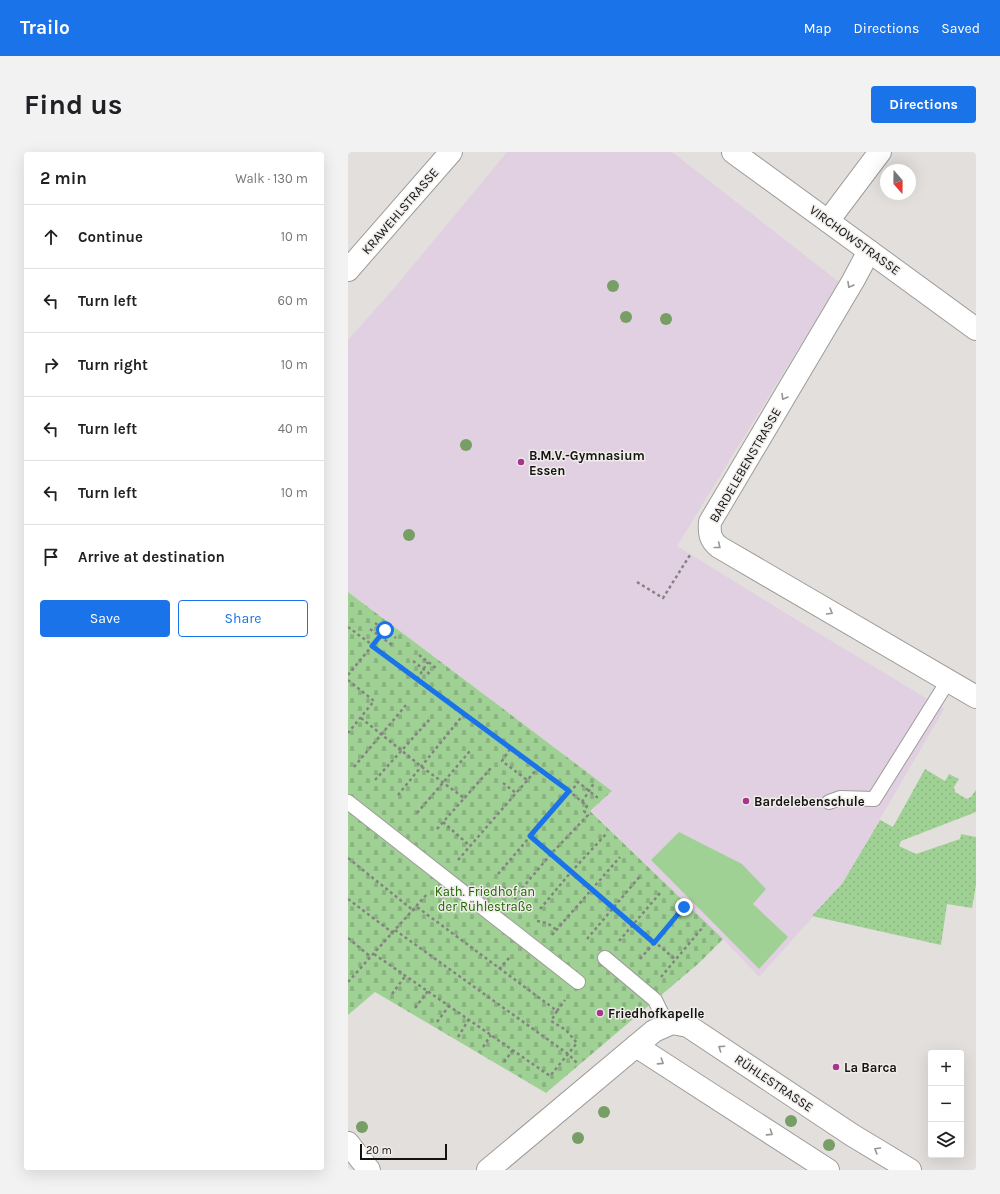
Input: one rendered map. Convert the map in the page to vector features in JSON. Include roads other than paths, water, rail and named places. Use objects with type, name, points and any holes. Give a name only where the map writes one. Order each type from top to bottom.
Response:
[{"type":"street","name":"KRAWEHLSTRASSE","points":[[348,270],[451,152]]},
{"type":"street","name":"VIRCHOWSTRASSE","points":[[733,152],[976,329]]},
{"type":"street","points":[[828,221],[880,152]]},
{"type":"street","name":"BARDELEBENSTRASSE","points":[[869,251],[849,288],[710,522],[710,531],[714,543],[719,548],[976,697]]},
{"type":"street","name":"RÜHLESTRASSE","points":[[667,1025],[672,1022],[688,1026],[852,1135],[910,1170]]},
{"type":"street","points":[[488,1170],[654,1031],[667,1025]]},
{"type":"street","points":[[636,1046],[828,1170]]},
{"type":"street","points":[[348,1143],[369,1170]]},
{"type":"lane","points":[[829,802],[840,798],[874,799],[948,681]]},
{"type":"lane","points":[[348,802],[578,982]]},
{"type":"lane","points":[[605,958],[655,1000],[667,1025]]},
{"type":"place","name":"B.M.V.-Gymnasium Essen","points":[[521,462]]},
{"type":"place","name":"Bardelebenschule","points":[[746,801]]},
{"type":"place","name":"Friedhofkapelle","points":[[600,1013]]},
{"type":"place","name":"La Barca","points":[[836,1067]]},
{"type":"park label","name":"Kath. Friedhof an der Rühlestraße","points":[[485,898]]}]
